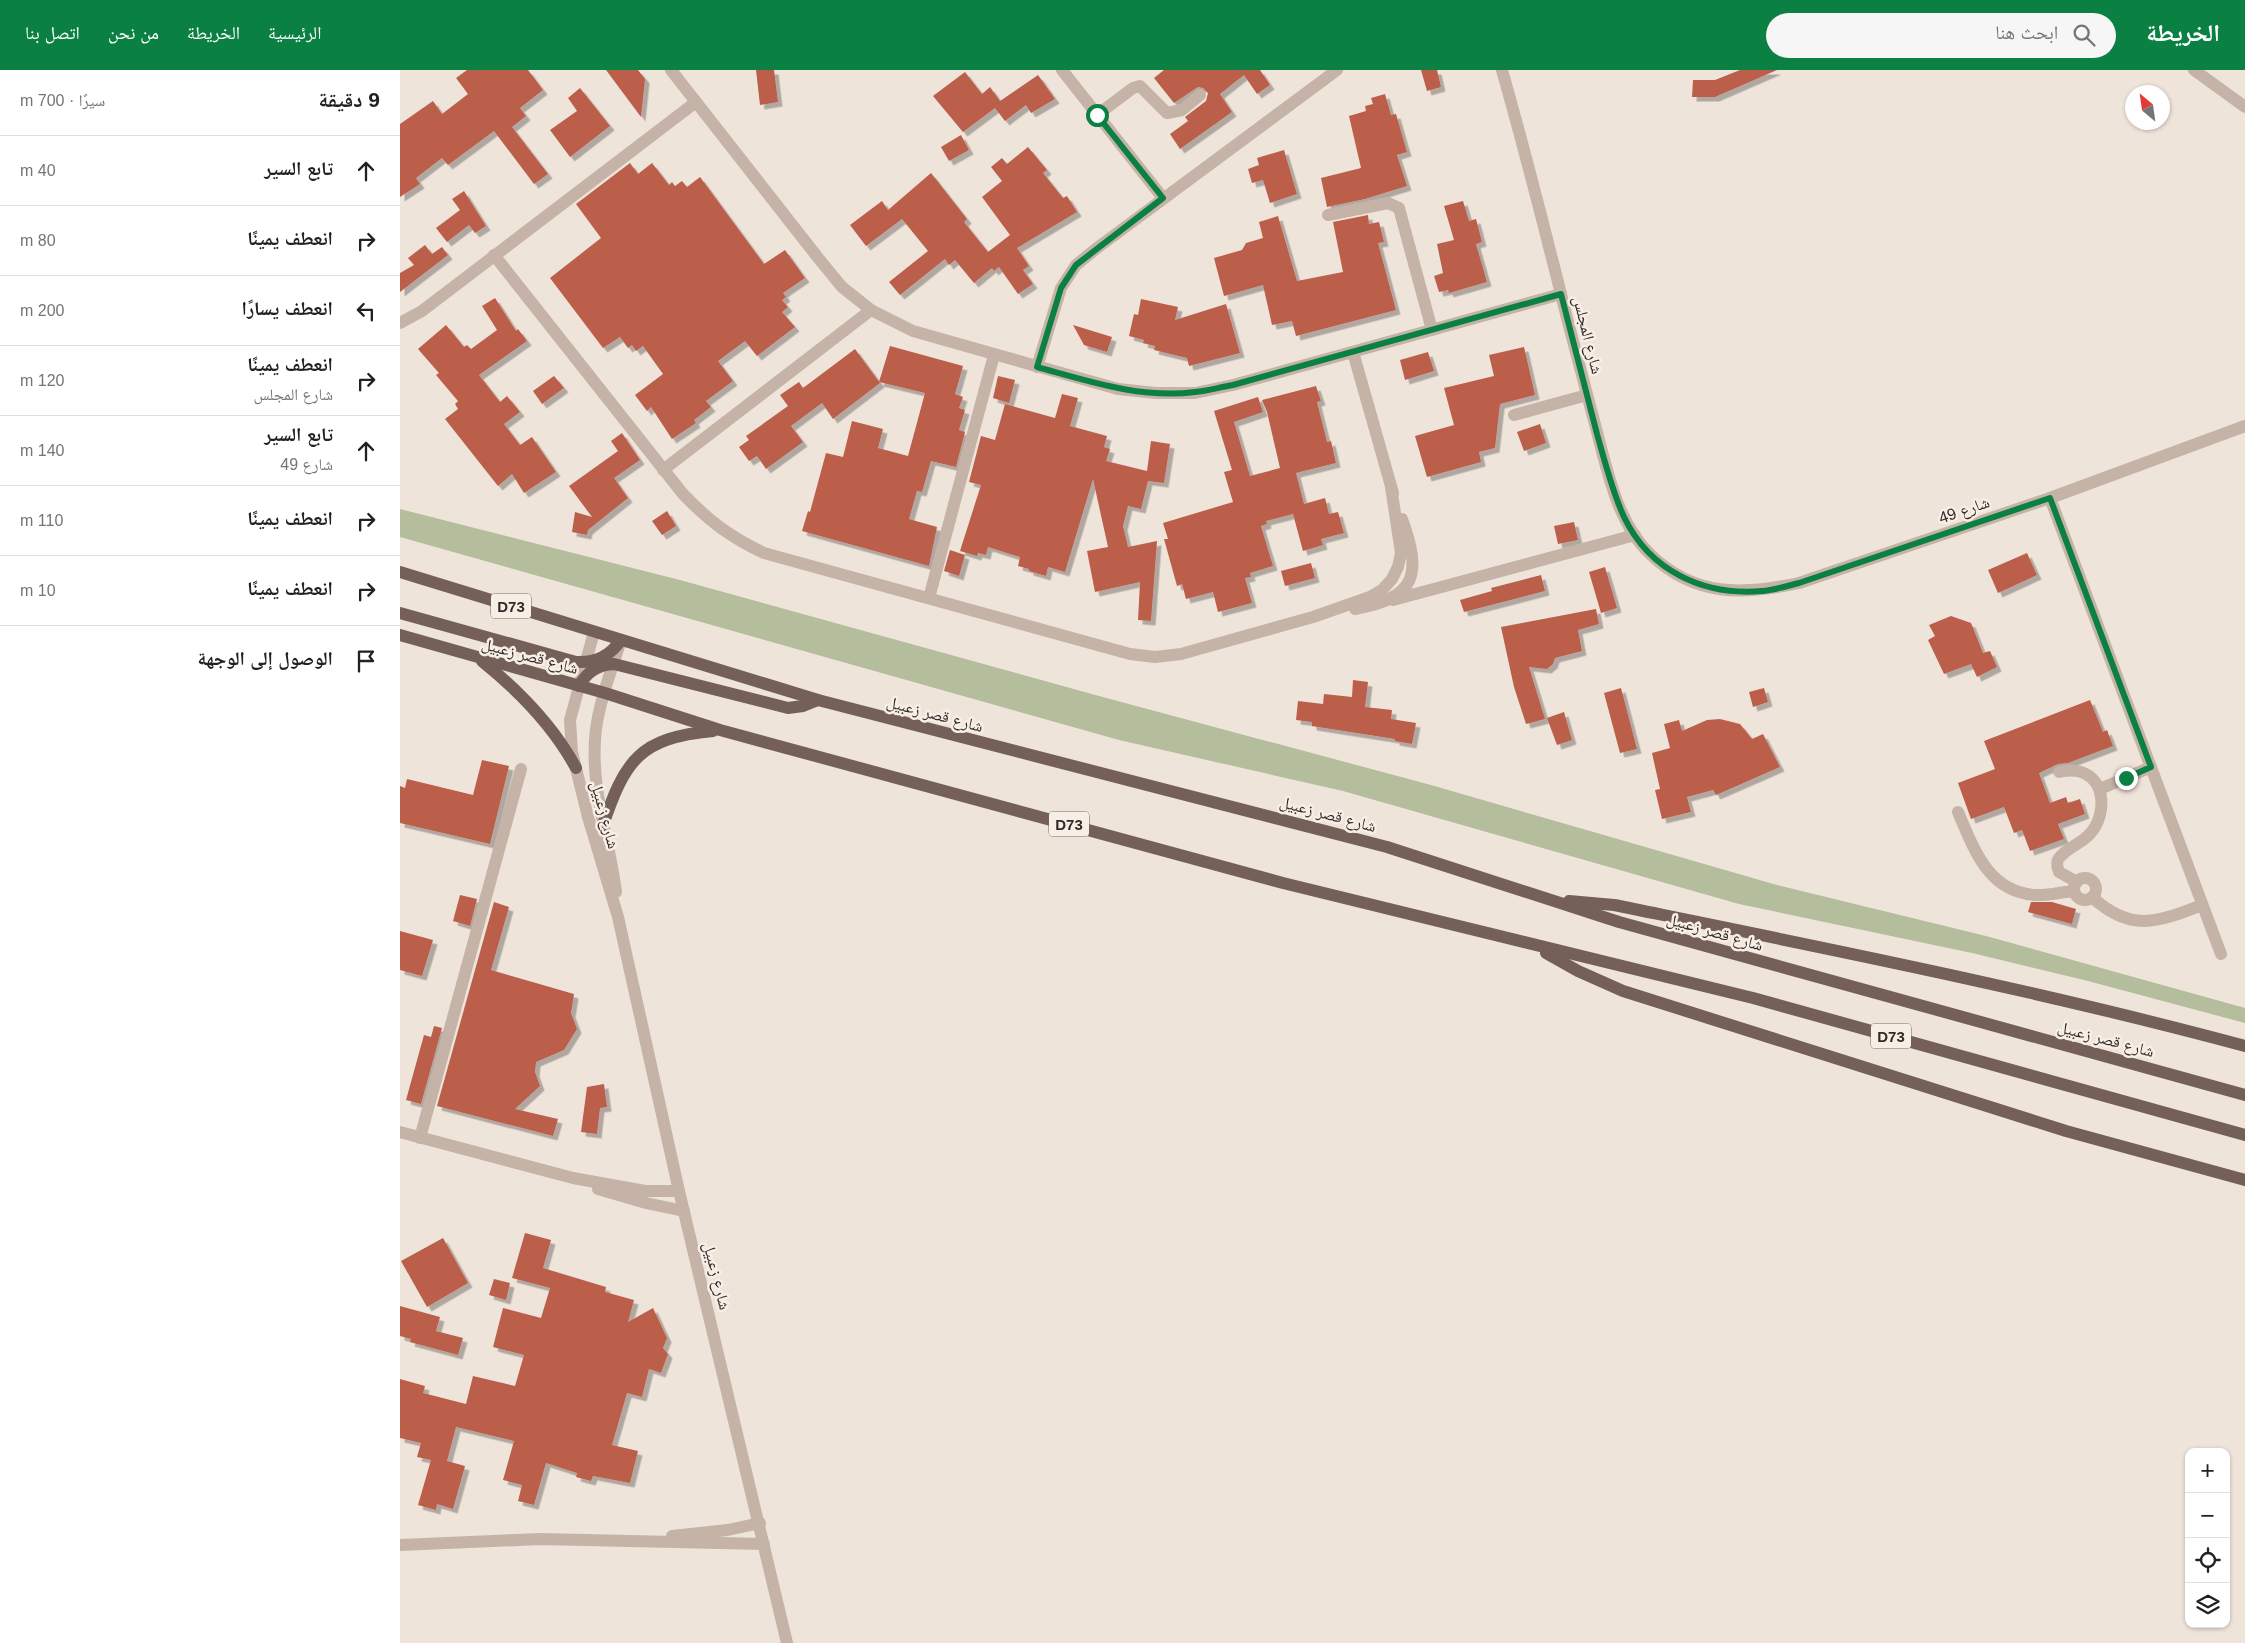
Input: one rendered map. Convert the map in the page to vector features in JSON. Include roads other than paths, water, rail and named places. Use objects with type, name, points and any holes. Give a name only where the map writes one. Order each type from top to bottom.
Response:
[{"type":"main road","name":"شارع قصر زعبيل","points":[[400,572],[818,700],[1004,750],[1211,800],[1387,847],[1619,922],[2245,1096]]},
{"type":"main road","points":[[400,613],[585,662],[594,661],[610,653],[621,640]]},
{"type":"main road","name":"شارع قصر زعبيل","points":[[400,635],[605,693],[720,730],[1283,882],[1536,946],[1753,998],[2245,1136]]},
{"type":"main road","points":[[478,658],[523,698],[544,720],[566,750],[576,768]]},
{"type":"main road","points":[[578,686],[589,672],[614,664],[788,708],[804,706],[818,700]]},
{"type":"main road","points":[[602,828],[620,779],[635,759],[646,750],[674,736],[720,730]]},
{"type":"main road","points":[[1558,901],[1600,903],[1706,924],[1997,986],[2179,1028],[2245,1046]]},
{"type":"main road","points":[[1536,946],[1578,971],[1623,991],[2066,1131],[2245,1180]]},
{"type":"street","points":[[671,70],[819,260],[842,287],[870,310],[913,331],[1118,389],[1156,393],[1194,392],[1233,385],[1561,294]]},
{"type":"street","points":[[1062,70],[1163,198]]},
{"type":"street","points":[[1037,367],[1061,288],[1076,265],[1163,198],[1337,70]]},
{"type":"street","name":"شارع المجلس","points":[[1502,70],[1609,477],[1624,517],[1634,535],[1650,554],[1688,582]]},
{"type":"street","points":[[2194,70],[2245,107]]},
{"type":"street","points":[[1097,115],[1133,88],[1140,86],[1167,113],[1182,110],[1200,95]]},
{"type":"street","points":[[400,323],[422,311],[696,102]]},
{"type":"street","points":[[1328,215],[1388,203],[1399,208],[1432,330]]},
{"type":"street","points":[[494,255],[663,470],[706,519],[734,539],[764,554],[1130,654],[1155,656],[1181,654],[1314,617],[1370,597],[1382,590],[1392,579],[1398,567],[1401,553],[1391,486]]},
{"type":"street","points":[[663,470],[870,310]]},
{"type":"street","points":[[1353,352],[1391,486],[1413,553],[1413,568],[1408,581],[1400,592],[1389,601]]},
{"type":"street","points":[[929,598],[994,355]]},
{"type":"street","points":[[1514,415],[1587,395]]},
{"type":"street","name":"شارع 49","points":[[1688,582],[1725,590],[1762,591],[1799,583],[2050,498],[2245,426]]},
{"type":"street","points":[[2050,498],[2220,954]]},
{"type":"street","points":[[1314,617],[1375,606],[1634,535]]},
{"type":"street","points":[[578,686],[594,632]]},
{"type":"street","name":"شارع زعبيل","points":[[618,917],[613,872],[602,828],[595,778],[596,728],[621,640]]},
{"type":"street","name":"شارع زعبيل","points":[[578,686],[570,720],[576,768],[618,917],[679,1192],[760,1523],[787,1643]]},
{"type":"street","points":[[2100,789],[2151,767]]},
{"type":"street","points":[[420,1138],[521,769]]},
{"type":"street","points":[[2060,772],[2079,771],[2089,775],[2100,789],[2101,800],[2097,822],[2083,840],[2059,858],[2057,865],[2059,872],[2075,886],[2079,898],[2084,900],[2092,896],[2117,915],[2131,920],[2147,922],[2162,920],[2202,905]]},
{"type":"street","points":[[1958,812],[1978,858],[1988,873],[2002,884],[2018,892],[2036,895],[2075,886]]},
{"type":"street","points":[[400,1132],[573,1178],[645,1190],[679,1192]]},
{"type":"street","points":[[573,1178],[623,1197],[684,1211]]},
{"type":"street","points":[[640,1540],[712,1533],[760,1523]]},
{"type":"street","points":[[400,1545],[540,1539],[640,1540],[691,1544],[764,1544]]}]
